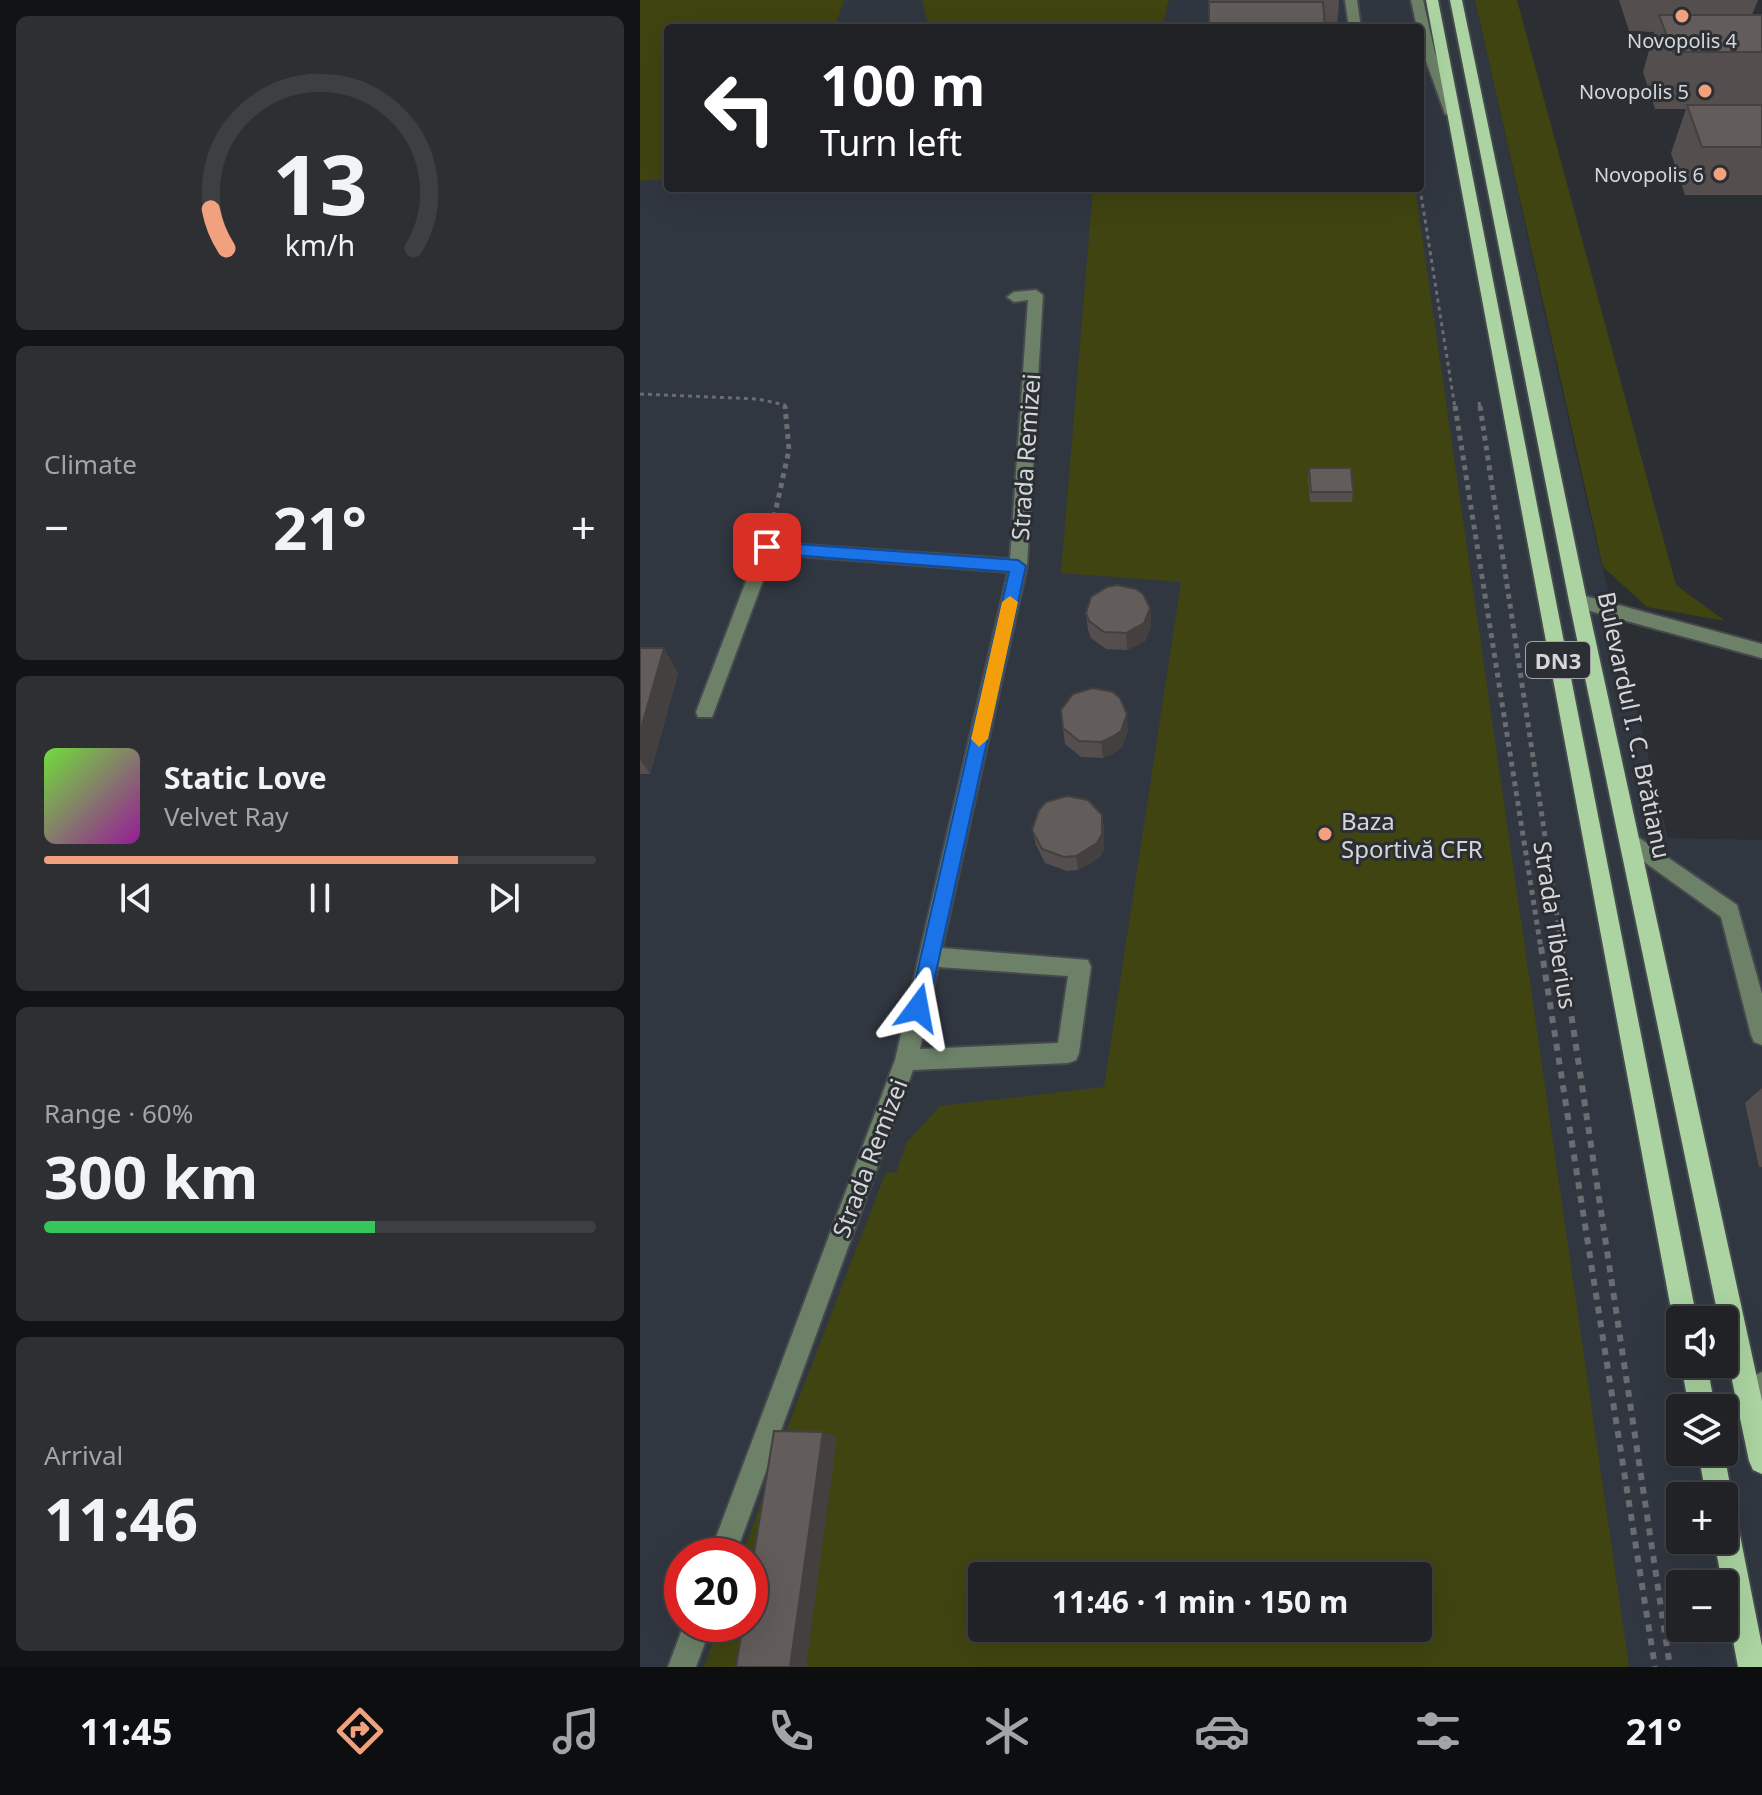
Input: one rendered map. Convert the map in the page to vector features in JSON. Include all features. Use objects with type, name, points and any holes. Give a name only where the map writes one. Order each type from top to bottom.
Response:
[{"type":"main road","name":"DN3","points":[[1432,0],[1682,1306]]},
{"type":"main road","name":"Bulevardul I. C. Brătianu","points":[[1456,0],[1578,601],[1757,1414],[1762,1461]]},
{"type":"main road","points":[[1730,1554],[1752,1667]]},
{"type":"lane","points":[[1351,0],[1354,24]]},
{"type":"lane","points":[[1417,0],[1422,24]]},
{"type":"lane","points":[[1424,31],[1454,121]]},
{"type":"lane","name":"Strada Remizei","points":[[729,1538],[906,1060],[931,957],[1018,566],[1036,295],[1014,297]]},
{"type":"lane","points":[[705,712],[767,547],[1018,566]]},
{"type":"lane","points":[[1578,601],[1762,651]]},
{"type":"lane","points":[[1629,840],[1730,912],[1762,1035]]},
{"type":"lane","points":[[906,1060],[1068,1053],[1080,967],[931,957]]},
{"type":"lane","points":[[1757,1414],[1762,1385]]},
{"type":"lane","points":[[682,1667],[691,1642]]},
{"type":"path","name":"Strada Tiberius","points":[[1421,192],[1655,1667]]},
{"type":"path","points":[[640,394],[758,399],[785,405],[789,450],[767,547]]},
{"type":"path","points":[[1478,397],[1670,1667]]},
{"type":"shaded area","points":[[844,0],[922,0],[928,24],[836,24]]},
{"type":"shaded area","points":[[1169,0],[1475,0],[1588,507],[1668,838],[1762,840],[1762,1667],[640,1667],[640,181],[664,179],[664,192],[1424,192],[1424,24],[1163,24]]},
{"type":"green space","points":[[640,0],[844,0],[836,24],[664,24],[664,179],[640,181]]},
{"type":"green space","points":[[922,0],[1169,0],[1163,24],[928,24]]},
{"type":"green space","points":[[1475,0],[1517,0],[1676,585],[1725,621],[1647,607],[1603,567]]},
{"type":"green space","name":"Baza Sportivă CFR","points":[[1093,192],[1416,192],[1629,1667],[704,1667],[713,1642],[768,1642],[768,1538],[748,1538],[886,1172],[896,1173],[906,1143],[940,1106],[1104,1087],[1181,582],[1061,573]]},
{"type":"building","points":[[1209,2],[1323,2],[1325,24],[1209,23]]},
{"type":"building","points":[[1659,15],[1762,15],[1762,52],[1673,52]]},
{"type":"building","points":[[1687,105],[1762,105],[1762,147],[1702,147]]},
{"type":"building","points":[[1309,468],[1351,468],[1353,492],[1311,492]]},
{"type":"building","points":[[1117,585],[1136,589],[1143,594],[1150,608],[1144,623],[1126,633],[1104,632],[1089,621],[1086,613],[1091,597]]},
{"type":"building","points":[[640,648],[664,648],[640,732]]},
{"type":"building","points":[[1093,688],[1113,692],[1120,698],[1127,714],[1121,731],[1112,737],[1101,742],[1079,741],[1063,728],[1061,710],[1073,694]]},
{"type":"building","points":[[1067,796],[1088,800],[1102,815],[1102,834],[1097,843],[1076,856],[1064,857],[1042,849],[1032,830],[1039,810],[1046,802]]},
{"type":"building","points":[[774,1431],[823,1432],[790,1667],[736,1667],[740,1642],[768,1642],[768,1538],[757,1538]]},
{"type":"slow traffic","points":[[979,739],[1010,602]]},
{"type":"place","name":"Novopolis 4","points":[[1682,16]]},
{"type":"place","name":"Novopolis 5","points":[[1705,91]]},
{"type":"place","name":"Novopolis 6","points":[[1720,174]]},
{"type":"place","name":"Baza Sportivă CFR","points":[[1325,834]]},
{"type":"route","points":[[767,547],[1018,566],[918,1008]]}]
